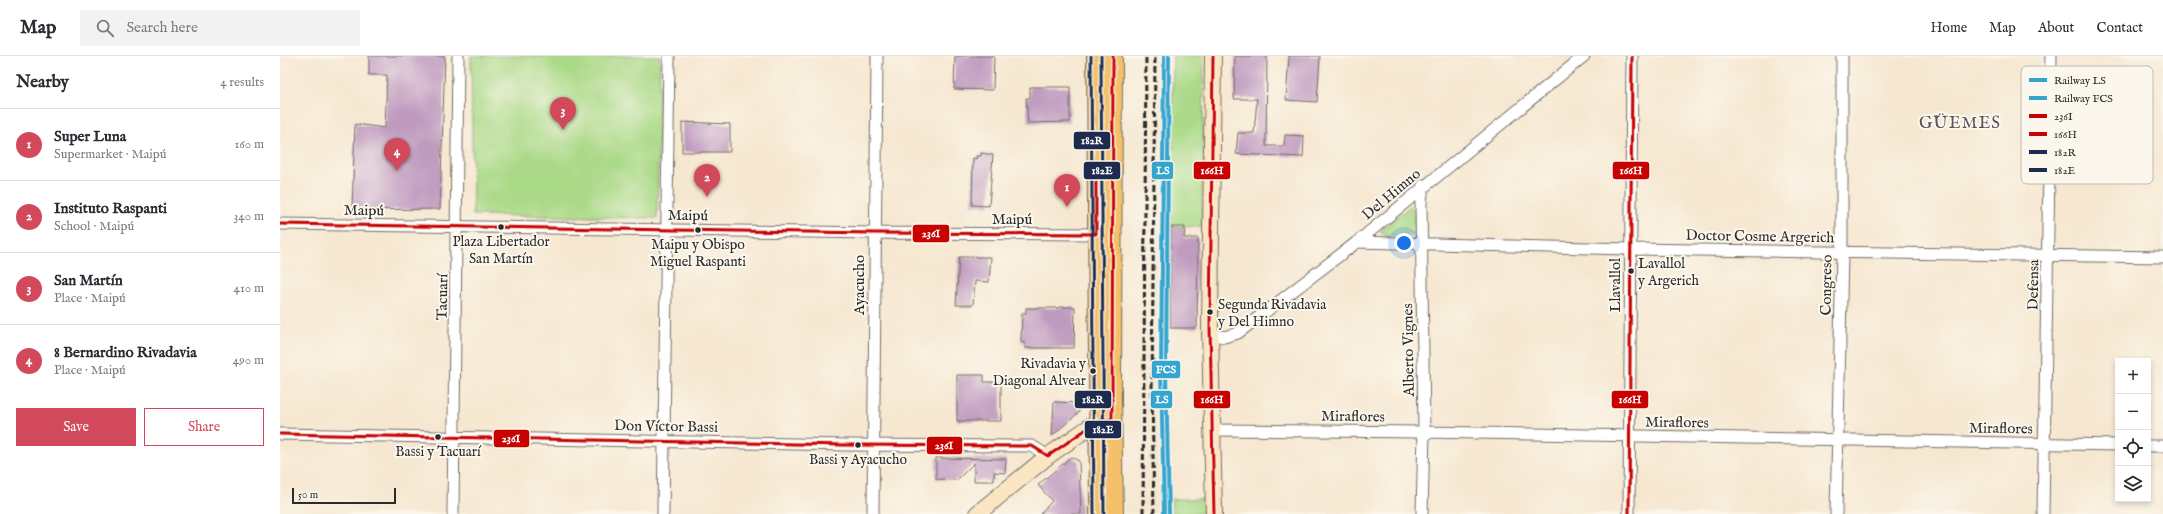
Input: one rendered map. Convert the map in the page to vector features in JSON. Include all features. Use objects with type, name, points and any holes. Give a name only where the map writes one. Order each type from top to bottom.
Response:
[{"type":"main road","points":[[1096,56],[1096,234],[1105,420],[1114,514]]},
{"type":"main road","points":[[1099,514],[1105,420],[1113,56]]},
{"type":"street","name":"Tacuarí","points":[[453,514],[458,226],[458,56]]},
{"type":"street","points":[[663,514],[669,56]]},
{"type":"street","name":"Ayacucho","points":[[873,514],[877,56]]},
{"type":"street","points":[[1213,56],[1210,334],[1214,514]]},
{"type":"street","name":"Del Himno","points":[[1210,334],[1224,337],[1238,333],[1357,242],[1423,186],[1584,56]]},
{"type":"street","name":"Llavallol","points":[[1629,514],[1632,56]]},
{"type":"street","name":"Congreso","points":[[1836,514],[1842,252],[1842,56]]},
{"type":"street","name":"Defensa","points":[[2051,56],[2051,66]]},
{"type":"street","name":"Defensa","points":[[2043,514],[2050,184]]},
{"type":"street","name":"Alberto Vignes","points":[[1422,514],[1424,432],[1421,202],[1423,186]]},
{"type":"street","name":"Maipú","points":[[280,224],[875,233],[1096,234]]},
{"type":"street","name":"Doctor Cosme Argerich","points":[[1357,242],[1630,249],[2163,257]]},
{"type":"street","points":[[977,514],[1048,456],[1105,420]]},
{"type":"street","name":"Miraflores","points":[[1211,430],[1424,432],[2115,445]]},
{"type":"street","name":"Don Víctor Bassi","points":[[280,434],[874,445],[1032,446],[1048,456]]},
{"type":"street","points":[[2151,446],[2163,446]]},
{"type":"green space","points":[[471,56],[660,56],[657,218],[473,215]]},
{"type":"green space","points":[[1173,56],[1204,56],[1202,226],[1171,227]]},
{"type":"green space","points":[[1410,206],[1415,211],[1413,235],[1387,236],[1381,233],[1381,230]]},
{"type":"green space","points":[[1171,499],[1203,499],[1203,514],[1172,514]]},
{"type":"building","points":[[369,56],[445,56],[440,209],[352,210],[355,124],[385,128],[387,75],[369,75]]},
{"type":"building","points":[[955,56],[994,56],[993,90],[954,89]]},
{"type":"building","points":[[1235,56],[1267,56],[1266,146],[1284,146],[1285,135],[1304,136],[1303,157],[1236,154],[1238,133],[1254,133],[1257,99],[1234,99]]},
{"type":"building","points":[[1289,56],[1320,56],[1317,102],[1286,100]]},
{"type":"building","points":[[1030,87],[1070,87],[1070,122],[1028,123],[1026,98],[1030,98]]},
{"type":"building","points":[[682,122],[730,124],[730,152],[682,152]]},
{"type":"building","points":[[981,153],[993,155],[989,206],[972,205],[973,158],[977,159],[976,156],[981,156]]},
{"type":"building","points":[[1171,227],[1185,227],[1184,238],[1198,238],[1197,328],[1170,328]]},
{"type":"building","points":[[959,257],[991,257],[989,282],[975,281],[973,305],[956,305]]},
{"type":"building","points":[[1075,307],[1074,348],[1025,348],[1025,343],[1021,342],[1022,313],[1026,313],[1026,308]]},
{"type":"building","points":[[957,375],[984,375],[984,382],[1001,382],[1001,421],[957,421]]},
{"type":"building","points":[[1054,402],[1080,403],[1079,412],[1052,436]]},
{"type":"building","points":[[1071,457],[1079,461],[1081,514],[1040,514],[1052,501],[1038,485]]},
{"type":"building","points":[[936,458],[1006,459],[1005,473],[994,472],[994,481],[974,481],[974,463],[957,480],[936,479]]},
{"type":"railway","points":[[1143,514],[1146,56]]},
{"type":"railway","points":[[1154,514],[1152,393],[1155,56]]},
{"type":"rail line","name":"LS","points":[[1164,56],[1161,371],[1164,514]]},
{"type":"rail line","name":"FCS","points":[[1169,56],[1166,371],[1169,514]]},
{"type":"transit line","name":"182R","points":[[1091,56],[1094,514]]},
{"type":"transit line","name":"182E","points":[[1101,56],[1104,514]]},
{"type":"transit line","name":"236I","points":[[280,434],[846,445],[1032,446],[1048,456],[1098,421],[1112,419],[1113,56]]},
{"type":"transit line","name":"166H","points":[[1213,56],[1210,327],[1214,514]]},
{"type":"transit line","name":"166H","points":[[1629,514],[1632,56]]},
{"type":"transit line","name":"236I","points":[[280,224],[875,233],[1096,234],[1096,182]]},
{"type":"place","name":"San Martín","points":[[563,130]]},
{"type":"place","name":"8 Bernardino Rivadavia","points":[[397,171]]},
{"type":"place","name":"Instituto Raspanti","points":[[707,197]]},
{"type":"place","name":"Super Luna","points":[[1067,207]]},
{"type":"place","name":"Plaza Libertador San Martín","points":[[501,227]]},
{"type":"place","name":"Maipu y Obispo Miguel Raspanti","points":[[698,230]]},
{"type":"place","name":"Lavallol y Argerich","points":[[1631,271]]},
{"type":"place","name":"Segunda Rivadavia y Del Himno","points":[[1210,312]]},
{"type":"place","name":"Rivadavia y Diagonal Alvear","points":[[1093,371]]},
{"type":"place","name":"Bassi y Tacuarí","points":[[438,437]]},
{"type":"place","name":"Bassi y Ayacucho","points":[[858,445]]},
{"type":"district","name":"GÜEMES","points":[[1960,122]]}]
